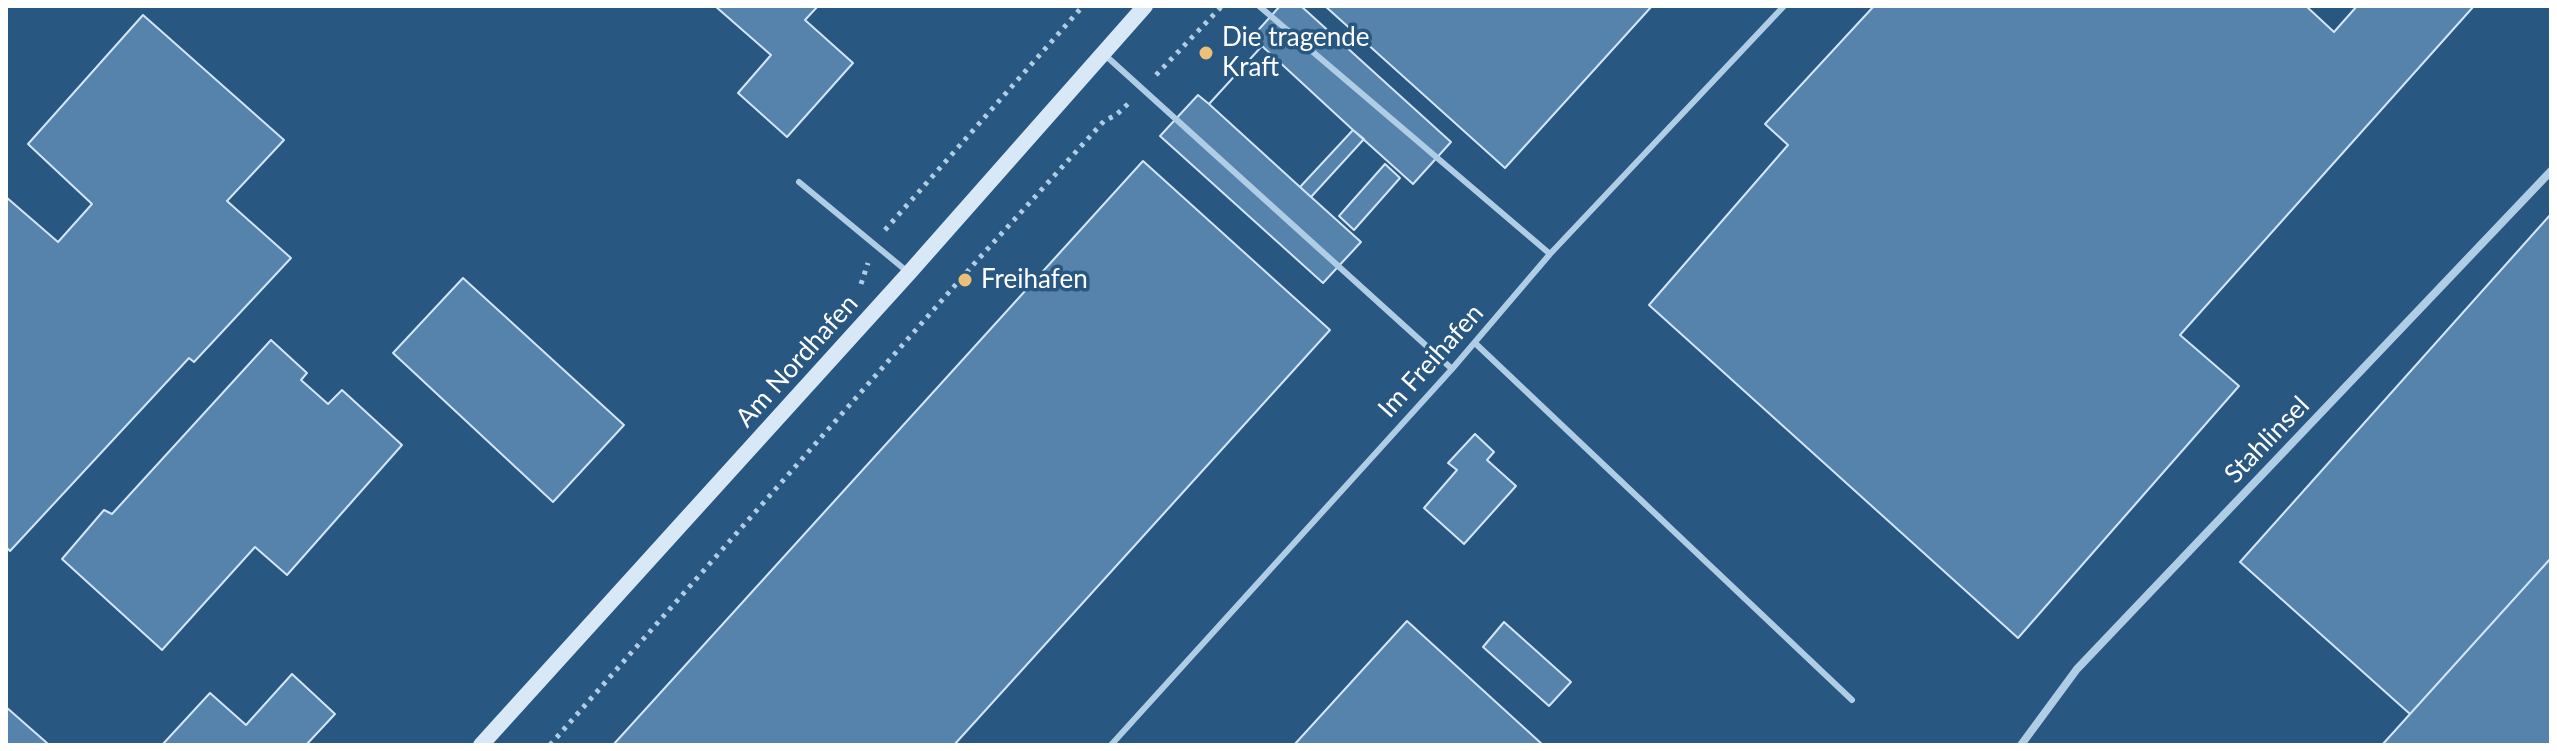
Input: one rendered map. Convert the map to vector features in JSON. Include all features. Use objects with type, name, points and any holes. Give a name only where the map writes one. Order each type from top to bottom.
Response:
[{"type":"main road","name":"Am Nordhafen","points":[[481,745],[909,273],[1145,6]]},
{"type":"street","name":"Stahlinsel","points":[[2021,745],[2077,669],[2551,171]]},
{"type":"lane","points":[[1259,6],[1550,254]]},
{"type":"lane","name":"Im Freihafen","points":[[1111,745],[1452,369],[1550,254],[1784,6]]},
{"type":"lane","points":[[1102,52],[1452,369]]},
{"type":"lane","points":[[799,182],[909,273]]},
{"type":"lane","points":[[1475,343],[1852,700]]},
{"type":"path","points":[[874,244],[1083,6]]},
{"type":"path","points":[[550,745],[973,265],[1104,121],[1116,115],[1143,90],[1222,6]]},
{"type":"building","points":[[715,6],[818,6],[805,20],[853,63],[787,137],[738,93],[771,55]]},
{"type":"building","points":[[1280,6],[1301,6],[1451,142],[1413,184],[1353,130],[1300,187],[1361,242],[1323,283],[1160,136],[1198,95],[1209,104],[1262,46],[1252,37]]},
{"type":"building","points":[[1325,6],[1652,6],[1505,168]]},
{"type":"building","points":[[1874,6],[2306,6],[2334,32],[2357,6],[2474,6],[2180,335],[2239,386],[2018,638],[1649,305],[1788,145],[1765,124]]},
{"type":"building","points":[[143,15],[284,140],[227,201],[291,258],[194,362],[189,358],[10,551],[6,547],[6,197],[58,242],[92,204],[28,144]]},
{"type":"building","points":[[1262,46],[1353,130],[1300,187],[1209,104]]},
{"type":"building","points":[[1353,130],[1364,139],[1311,197],[1300,187]]},
{"type":"building","points":[[1143,161],[1330,330],[954,745],[613,745]]},
{"type":"building","points":[[1385,164],[1400,178],[1354,230],[1339,216]]},
{"type":"building","points":[[2551,214],[2551,558],[2410,714],[2240,562]]},
{"type":"building","points":[[463,278],[624,425],[553,502],[393,353]]},
{"type":"building","points":[[271,340],[307,373],[301,380],[328,404],[342,390],[402,445],[287,575],[255,547],[162,650],[62,559],[104,510],[112,514]]},
{"type":"building","points":[[1475,434],[1494,452],[1487,460],[1516,486],[1464,544],[1424,508],[1457,470],[1448,463]]},
{"type":"building","points":[[2551,558],[2551,745],[2382,745],[2410,714]]},
{"type":"building","points":[[1407,621],[1543,745],[1294,745]]},
{"type":"building","points":[[1504,622],[1571,682],[1549,706],[1483,647]]},
{"type":"building","points":[[292,674],[335,714],[306,745],[162,745],[210,693],[246,725]]},
{"type":"building","points":[[6,707],[47,743],[6,745]]},
{"type":"place","name":"Die tragende Kraft","points":[[1206,53]]},
{"type":"place","name":"Freihafen","points":[[965,280]]}]
